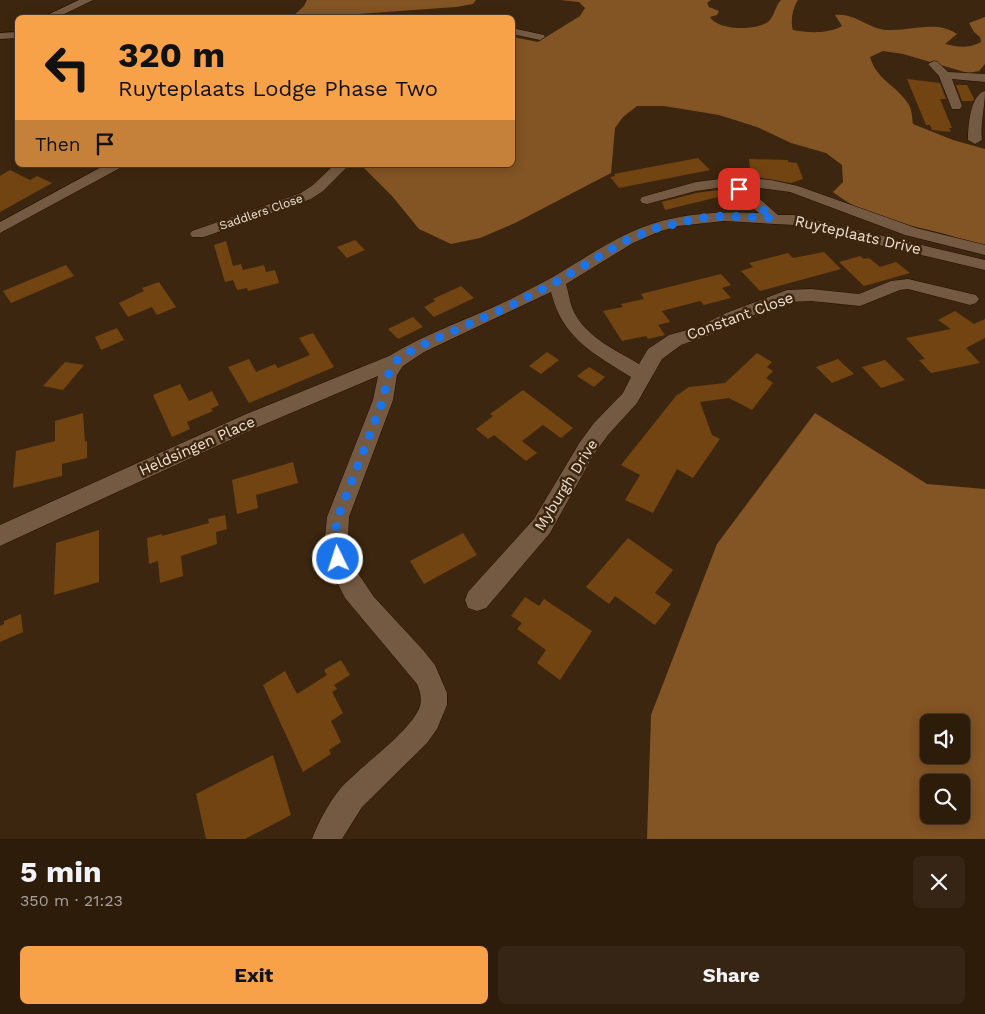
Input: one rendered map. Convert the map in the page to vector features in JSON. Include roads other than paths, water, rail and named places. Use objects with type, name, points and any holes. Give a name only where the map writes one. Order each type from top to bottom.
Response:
[{"type":"street","points":[[53,15],[88,0]]},
{"type":"street","points":[[1,36],[15,31]]},
{"type":"street","points":[[515,32],[540,37]]},
{"type":"street","points":[[1,36],[15,35]]},
{"type":"street","points":[[934,64],[945,75],[956,106]]},
{"type":"street","points":[[945,75],[984,74]]},
{"type":"street","points":[[975,140],[974,123],[985,95]]},
{"type":"street","points":[[0,228],[111,167]]},
{"type":"street","name":"Saddlers Close","points":[[198,234],[306,196],[318,188],[340,167]]},
{"type":"street","points":[[736,181],[739,189],[773,218]]},
{"type":"street","points":[[647,200],[690,188],[736,181],[758,182],[798,190],[903,229],[985,250]]},
{"type":"street","name":"Ruyteplaats Drive","points":[[396,361],[418,347],[516,303],[627,240],[676,222],[708,217],[773,218],[803,221],[985,265]]},
{"type":"street","points":[[556,282],[566,314],[574,325],[593,344],[642,375]]},
{"type":"street","name":"Constant Close","points":[[642,375],[655,354],[675,340],[704,331],[732,317],[786,296],[811,295],[860,300],[897,286],[908,284],[970,299]]},
{"type":"street","points":[[327,839],[340,813],[352,796],[422,728],[432,714],[435,701],[430,682],[422,667],[354,590],[342,571],[336,549],[338,517],[383,400],[388,375],[396,361]]},
{"type":"street","name":"Heldsingen Place","points":[[0,536],[251,421],[396,361]]},
{"type":"street","name":"Myburgh Drive","points":[[477,600],[542,526],[587,448],[601,429],[630,398],[642,375]]}]
